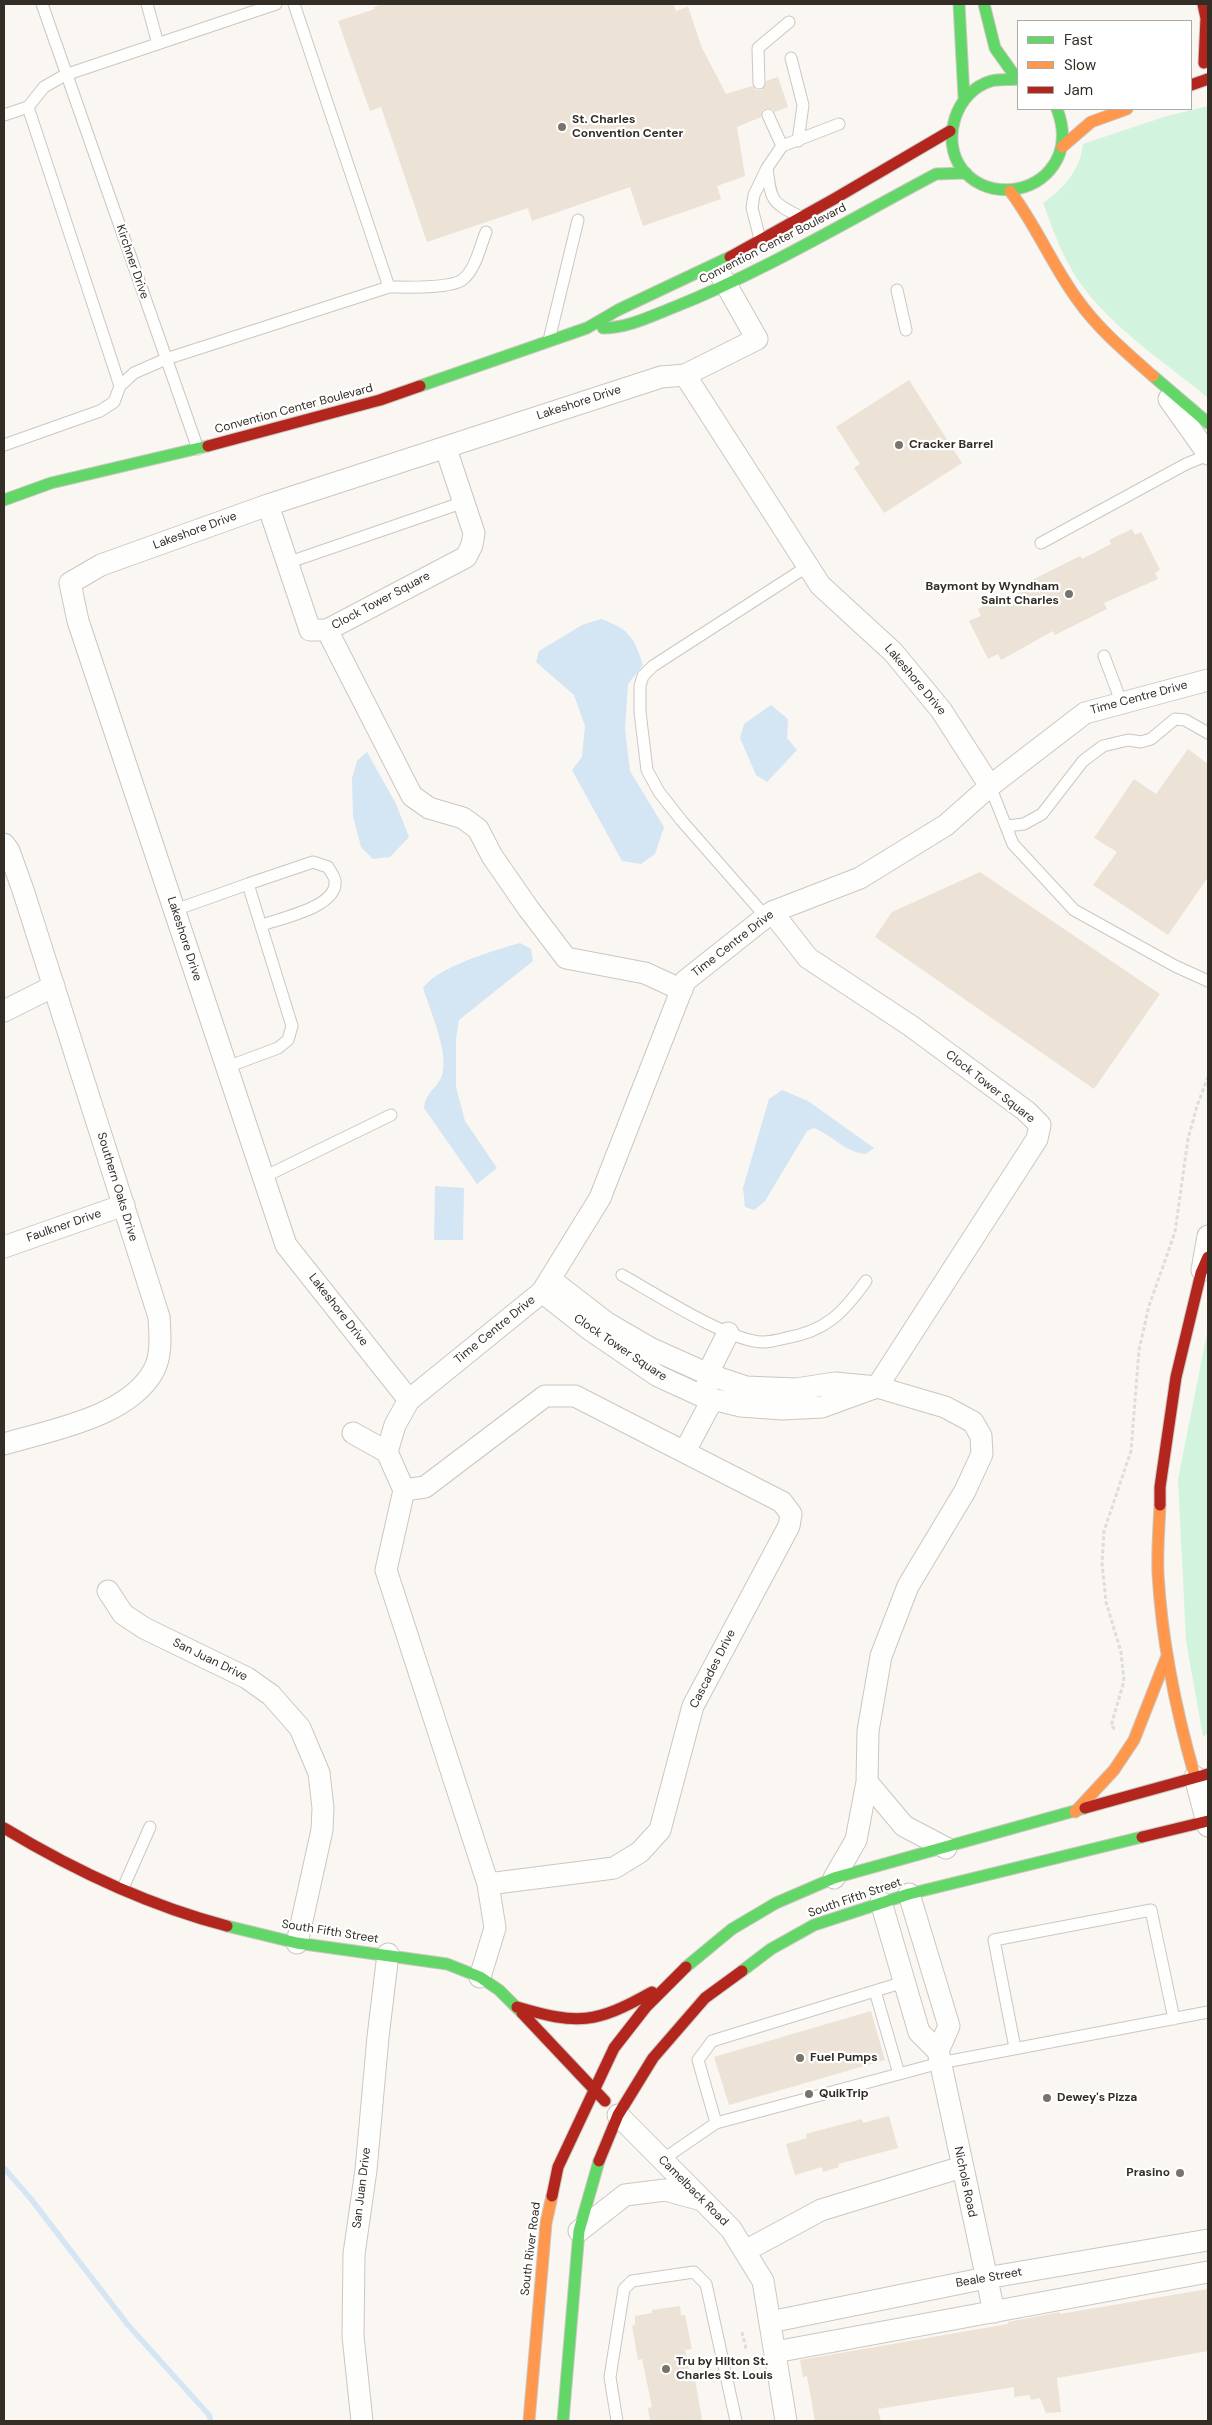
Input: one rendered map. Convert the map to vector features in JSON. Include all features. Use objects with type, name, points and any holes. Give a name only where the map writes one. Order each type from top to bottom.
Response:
[{"type":"main road","points":[[959,4],[964,97]]},
{"type":"main road","points":[[984,4],[995,48],[1017,78]]},
{"type":"main road","points":[[1192,66],[1206,63],[1206,18],[1203,4]]},
{"type":"main road","points":[[1017,79],[1003,78],[988,81],[975,88],[964,97],[954,113],[950,131],[952,146],[957,161],[966,173],[986,186],[1010,191],[1028,187],[1043,178],[1055,164],[1062,148],[1064,132],[1057,110]]},
{"type":"main road","points":[[1192,85],[1208,79]]},
{"type":"main road","points":[[1062,148],[1091,122],[1123,110]]},
{"type":"main road","name":"Convention Center Boulevard","points":[[4,500],[51,483],[198,449],[380,400],[587,328],[612,311],[715,264],[761,240],[950,131]]},
{"type":"main road","name":"Convention Center Boulevard","points":[[587,328],[620,328],[726,285],[802,247],[936,174],[966,173]]},
{"type":"main road","points":[[1010,191],[1025,208],[1037,235],[1077,300],[1101,328],[1208,423]]},
{"type":"main road","points":[[1202,1775],[1183,1736],[1167,1656],[1158,1573],[1160,1488],[1176,1377],[1205,1265]]},
{"type":"main road","points":[[1075,1812],[1114,1770],[1134,1740],[1167,1656]]},
{"type":"main road","name":"South Fifth Street","points":[[595,2090],[614,2048],[646,2007],[674,1979],[732,1929],[776,1903],[834,1878],[1202,1775]]},
{"type":"main road","name":"South Fifth Street","points":[[904,1888],[1208,1823]]},
{"type":"main road","name":"South Fifth Street","points":[[4,1828],[56,1859],[188,1916],[298,1943],[388,1954],[447,1964],[480,1977],[500,1990],[618,2115],[653,2058],[705,1998],[771,1949],[814,1925],[881,1902]]},
{"type":"main road","points":[[917,1868],[946,1848]]},
{"type":"main road","points":[[881,1902],[904,1888]]},
{"type":"main road","points":[[516,2006],[562,2020],[592,2018],[614,2013],[674,1979]]},
{"type":"main road","name":"South River Road","points":[[529,2421],[546,2223],[558,2168],[595,2090]]},
{"type":"main road","points":[[563,2421],[579,2231],[597,2165],[618,2115]]},
{"type":"street","points":[[685,375],[757,339],[715,264]]},
{"type":"street","name":"Lakeshore Drive","points":[[409,1400],[286,1245],[78,621],[70,583],[100,565],[268,505],[446,449],[504,427],[661,377],[685,375],[820,585],[893,652],[941,710],[990,786]]},
{"type":"street","points":[[1153,376],[1208,454]]},
{"type":"street","name":"Clock Tower Square","points":[[268,505],[310,630],[327,630],[466,556],[472,545],[474,533],[446,449]]},
{"type":"street","points":[[327,630],[412,796],[430,808],[463,818],[478,830],[492,856],[566,958],[645,973],[682,990]]},
{"type":"street","name":"Time Centre Drive","points":[[387,1452],[395,1425],[409,1400],[546,1285],[600,1198],[685,981],[769,914],[860,878],[946,825],[990,786],[1085,713],[1208,680]]},
{"type":"street","name":"Southern Oaks Drive","points":[[4,844],[9,851],[23,890],[159,1317],[160,1344],[154,1370],[134,1394],[108,1412],[4,1444]]},
{"type":"street","name":"Clock Tower Square","points":[[546,1285],[588,1329],[658,1376],[704,1397],[741,1406],[782,1410],[822,1407],[877,1387],[1036,1139],[1040,1125],[1026,1111],[911,1026],[808,958],[769,914]]},
{"type":"street","points":[[4,1011],[54,986]]},
{"type":"street","name":"Faulkner Drive","points":[[4,1247],[124,1205]]},
{"type":"street","points":[[1205,1265],[1208,1236]]},
{"type":"street","name":"Clock Tower Square","points":[[546,1285],[650,1348],[710,1375],[746,1387],[796,1389],[835,1383],[877,1387]]},
{"type":"street","points":[[685,1451],[709,1406],[704,1397],[712,1365],[728,1333]]},
{"type":"street","points":[[834,1878],[856,1840],[867,1782],[868,1731],[880,1656],[908,1586],[965,1491],[982,1454],[980,1436],[973,1422],[945,1407],[877,1387]]},
{"type":"street","name":"Cascades Drive","points":[[404,1490],[426,1487],[545,1396],[574,1396],[782,1502],[790,1514],[789,1526],[693,1706],[660,1830],[640,1852],[614,1868],[488,1884]]},
{"type":"street","points":[[352,1433],[387,1452],[404,1490],[386,1570],[488,1884],[495,1928],[480,1977]]},
{"type":"street","name":"San Juan Drive","points":[[108,1591],[123,1614],[144,1628],[247,1678],[271,1694],[300,1728],[319,1773],[323,1808],[322,1830],[298,1943]]},
{"type":"street","points":[[1202,1775],[1208,1823]]},
{"type":"street","points":[[867,1782],[904,1826],[946,1848]]},
{"type":"street","points":[[904,1888],[949,2026],[939,2057]]},
{"type":"street","points":[[881,1902],[919,2032],[939,2057]]},
{"type":"street","name":"San Juan Drive","points":[[362,2421],[353,2336],[354,2254],[366,2170],[378,2036],[388,1954]]},
{"type":"street","name":"Nichols Road","points":[[939,2057],[994,2312]]},
{"type":"street","name":"Camelback Road","points":[[618,2115],[731,2229],[763,2281],[786,2421]]},
{"type":"street","points":[[744,2251],[821,2210],[962,2167]]},
{"type":"street","points":[[579,2231],[625,2195],[665,2190],[702,2200]]},
{"type":"street","name":"Beale Street","points":[[770,2322],[986,2278],[1208,2240]]},
{"type":"street","points":[[775,2352],[1208,2272]]},
{"type":"lane","name":"Kirchner Drive","points":[[42,4],[65,75],[198,449]]},
{"type":"lane","points":[[147,4],[158,44]]},
{"type":"lane","points":[[4,115],[28,107],[44,87],[65,75],[276,4]]},
{"type":"lane","points":[[294,4],[389,287]]},
{"type":"lane","points":[[759,83],[758,48],[789,22]]},
{"type":"lane","points":[[791,58],[802,105],[798,141]]},
{"type":"lane","points":[[28,107],[120,386]]},
{"type":"lane","points":[[768,115],[782,146]]},
{"type":"lane","points":[[761,240],[752,208],[754,195],[782,146],[839,124]]},
{"type":"lane","points":[[768,168],[771,197],[783,208],[801,217]]},
{"type":"lane","points":[[549,342],[578,220]]},
{"type":"lane","points":[[4,445],[100,411],[114,402],[120,386],[134,374],[166,359],[389,287],[445,285],[462,281],[472,267],[486,232]]},
{"type":"lane","points":[[897,290],[906,330]]},
{"type":"lane","points":[[1041,543],[1186,464],[1208,454]]},
{"type":"lane","points":[[287,563],[464,502]]},
{"type":"lane","points":[[769,914],[682,820],[659,792],[647,770],[640,712],[640,686],[643,676],[653,666],[808,566]]},
{"type":"lane","points":[[1104,656],[1122,704]]},
{"type":"lane","points":[[1006,826],[1024,824],[1042,814],[1083,761],[1104,746],[1128,740],[1141,742],[1151,738],[1175,719],[1185,720],[1208,733]]},
{"type":"lane","points":[[990,786],[1013,844],[1074,910],[1175,966],[1208,981]]},
{"type":"lane","points":[[174,910],[313,862],[328,867],[335,881],[333,895],[324,903],[262,925]]},
{"type":"lane","points":[[227,1066],[278,1048],[288,1040],[292,1026],[248,884]]},
{"type":"lane","points":[[264,1177],[391,1115]]},
{"type":"lane","points":[[622,1275],[728,1333],[762,1342],[804,1335],[829,1323],[839,1314],[866,1281]]},
{"type":"lane","points":[[123,1888],[150,1827]]},
{"type":"lane","points":[[1015,2048],[994,1940],[1151,1910],[1174,2018]]},
{"type":"lane","points":[[716,2123],[698,2060],[712,2041],[904,1982]]},
{"type":"lane","points":[[875,1991],[899,2074]]},
{"type":"lane","points":[[662,2160],[716,2123],[899,2074],[939,2057],[1015,2048],[1208,2012]]},
{"type":"lane","points":[[617,2421],[610,2377],[624,2288],[632,2281],[694,2272],[706,2284],[736,2421]]},
{"type":"path","points":[[1120,1732],[1111,1726],[1124,1682],[1121,1652],[1106,1602],[1102,1563],[1104,1531],[1131,1451],[1139,1350],[1149,1306],[1175,1232],[1188,1139],[1196,1106],[1208,1077]]},
{"type":"path","points":[[742,2332],[746,2349]]},
{"type":"green space","points":[[1208,106],[1208,398],[1122,329],[1091,297],[1067,262],[1043,203],[1064,185],[1075,171],[1083,144],[1167,116]]},
{"type":"green space","points":[[1208,1328],[1208,1734],[1203,1736],[1186,1641],[1178,1479]]},
{"type":"water","points":[[601,619],[618,626],[629,635],[637,647],[643,665],[628,684],[625,729],[630,771],[664,827],[655,854],[641,864],[622,861],[572,770],[582,757],[585,726],[574,695],[536,662],[539,651],[582,625]]},
{"type":"water","points":[[771,705],[788,719],[787,738],[797,750],[767,782],[756,775],[740,738],[744,724]]},
{"type":"water","points":[[367,752],[396,804],[409,837],[390,857],[373,859],[361,847],[353,816],[352,778],[357,761]]},
{"type":"water","points":[[520,943],[531,949],[533,961],[459,1020],[456,1038],[456,1087],[465,1121],[497,1168],[477,1184],[424,1108],[429,1095],[441,1078],[443,1058],[442,1046],[423,988],[431,980],[454,966]]},
{"type":"water","points":[[782,1090],[808,1101],[874,1148],[866,1154],[859,1153],[814,1128],[807,1131],[765,1201],[754,1210],[745,1207],[743,1188],[769,1099]]},
{"type":"water","points":[[435,1186],[464,1188],[463,1240],[434,1240]]},
{"type":"building","name":"St. Charles Convention Center","points":[[383,4],[673,4],[676,11],[688,7],[702,48],[726,94],[752,86],[756,90],[762,90],[766,81],[778,77],[788,107],[775,112],[772,109],[765,108],[762,111],[761,117],[737,127],[745,176],[717,186],[721,199],[643,226],[630,187],[532,221],[528,208],[427,242],[381,107],[370,111],[338,21],[375,9],[374,7]]},
{"type":"building","name":"Cracker Barrel","points":[[909,380],[962,463],[884,513],[854,468],[860,464],[836,427]]},
{"type":"building","name":"Baymont by Wyndham Saint Charles","points":[[1132,529],[1135,535],[1141,532],[1160,570],[1155,573],[1158,579],[1104,603],[1107,609],[1055,635],[1053,631],[1001,660],[998,654],[988,659],[969,621],[981,616],[978,609],[1000,597],[1002,601],[1030,587],[1028,582],[1080,556],[1082,559],[1111,544],[1109,540]]},
{"type":"building","points":[[1188,749],[1208,764],[1208,877],[1168,935],[1093,885],[1117,852],[1094,838],[1134,779],[1156,794]]},
{"type":"building","points":[[980,872],[1160,994],[1094,1089],[875,937],[892,912]]},
{"type":"building","name":"Fuel Pumps","points":[[871,2011],[885,2060],[729,2105],[714,2057]]},
{"type":"building","points":[[889,2116],[898,2148],[838,2164],[839,2167],[823,2172],[822,2167],[795,2175],[786,2144],[807,2138],[806,2134],[862,2119],[863,2123]]},
{"type":"building","points":[[1208,2289],[1208,2351],[1057,2378],[1061,2412],[1046,2413],[1040,2398],[1031,2400],[1030,2395],[1014,2397],[1014,2387],[878,2409],[881,2421],[815,2421],[807,2376],[803,2377],[800,2360],[1008,2324],[1008,2322],[1060,2312],[1060,2314]]},
{"type":"building","name":"Tru by Hilton St. Charles St. Louis","points":[[680,2306],[681,2315],[685,2315],[692,2349],[685,2350],[691,2380],[695,2379],[702,2420],[650,2421],[648,2408],[652,2407],[642,2359],[638,2360],[632,2326],[635,2325],[635,2316],[652,2313],[652,2310]]},
{"type":"waterway","points":[[4,2168],[31,2199],[128,2325],[209,2415],[211,2421]]},
{"type":"traffic: fast","points":[[959,4],[964,97]]},
{"type":"traffic: fast","points":[[984,4],[995,48],[1017,79]]},
{"type":"traffic: fast","points":[[1017,79],[994,80],[979,86],[969,95],[955,118],[952,131],[955,157],[962,169],[971,178],[982,185],[1006,190],[1030,185],[1041,179],[1055,163],[1061,148],[1062,133],[1057,110]]},
{"type":"traffic: fast","points":[[603,328],[629,324],[706,294],[806,245],[936,174],[966,173]]},
{"type":"traffic: fast","points":[[420,386],[587,328],[618,310],[730,257]]},
{"type":"traffic: fast","points":[[1153,376],[1208,423]]},
{"type":"traffic: fast","points":[[4,500],[51,483],[208,446]]},
{"type":"traffic: fast","points":[[686,1967],[732,1929],[776,1903],[834,1878],[1085,1808]]},
{"type":"traffic: fast","points":[[742,1971],[771,1949],[814,1925],[909,1894],[1142,1837]]},
{"type":"traffic: fast","points":[[227,1926],[297,1943],[447,1964],[480,1977],[499,1990],[522,2013]]},
{"type":"traffic: fast","points":[[563,2421],[579,2231],[599,2161]]},
{"type":"traffic: slow","points":[[1062,147],[1091,122],[1124,110]]},
{"type":"traffic: slow","points":[[1010,191],[1028,217],[1068,286],[1085,310],[1113,340],[1153,376]]},
{"type":"traffic: slow","points":[[1160,1505],[1158,1565],[1166,1651],[1176,1702],[1195,1777]]},
{"type":"traffic: slow","points":[[1075,1812],[1114,1770],[1134,1740],[1167,1656]]},
{"type":"traffic: slow","points":[[529,2421],[546,2223],[552,2196]]},
{"type":"traffic: jam","points":[[1203,4],[1206,18],[1204,63]]},
{"type":"traffic: jam","points":[[1192,85],[1208,79]]},
{"type":"traffic: jam","points":[[730,257],[950,131]]},
{"type":"traffic: jam","points":[[208,446],[380,400],[420,386]]},
{"type":"traffic: jam","points":[[1160,1505],[1160,1487],[1176,1377],[1201,1273],[1208,1257]]},
{"type":"traffic: jam","points":[[1085,1808],[1208,1774]]},
{"type":"traffic: jam","points":[[1142,1837],[1208,1821]]},
{"type":"traffic: jam","points":[[4,1828],[57,1858],[112,1885],[169,1908],[227,1926]]},
{"type":"traffic: jam","points":[[552,2196],[558,2167],[614,2048],[646,2007],[686,1967]]},
{"type":"traffic: jam","points":[[599,2161],[618,2115],[653,2058],[705,1998],[742,1971]]},
{"type":"traffic: jam","points":[[517,2007],[556,2017],[586,2018],[600,2016],[632,2003],[652,1992]]},
{"type":"traffic: jam","points":[[522,2013],[605,2101]]},
{"type":"place","name":"St. Charles Convention Center","points":[[562,127]]},
{"type":"place","name":"Cracker Barrel","points":[[899,445]]},
{"type":"place","name":"Baymont by Wyndham Saint Charles","points":[[1069,594]]},
{"type":"place","name":"Fuel Pumps","points":[[800,2058]]},
{"type":"place","name":"QuikTrip","points":[[809,2094]]},
{"type":"place","name":"Dewey's Pizza","points":[[1047,2098]]},
{"type":"place","name":"Prasino","points":[[1180,2173]]},
{"type":"place","name":"Tru by Hilton St. Charles St. Louis","points":[[666,2369]]}]
